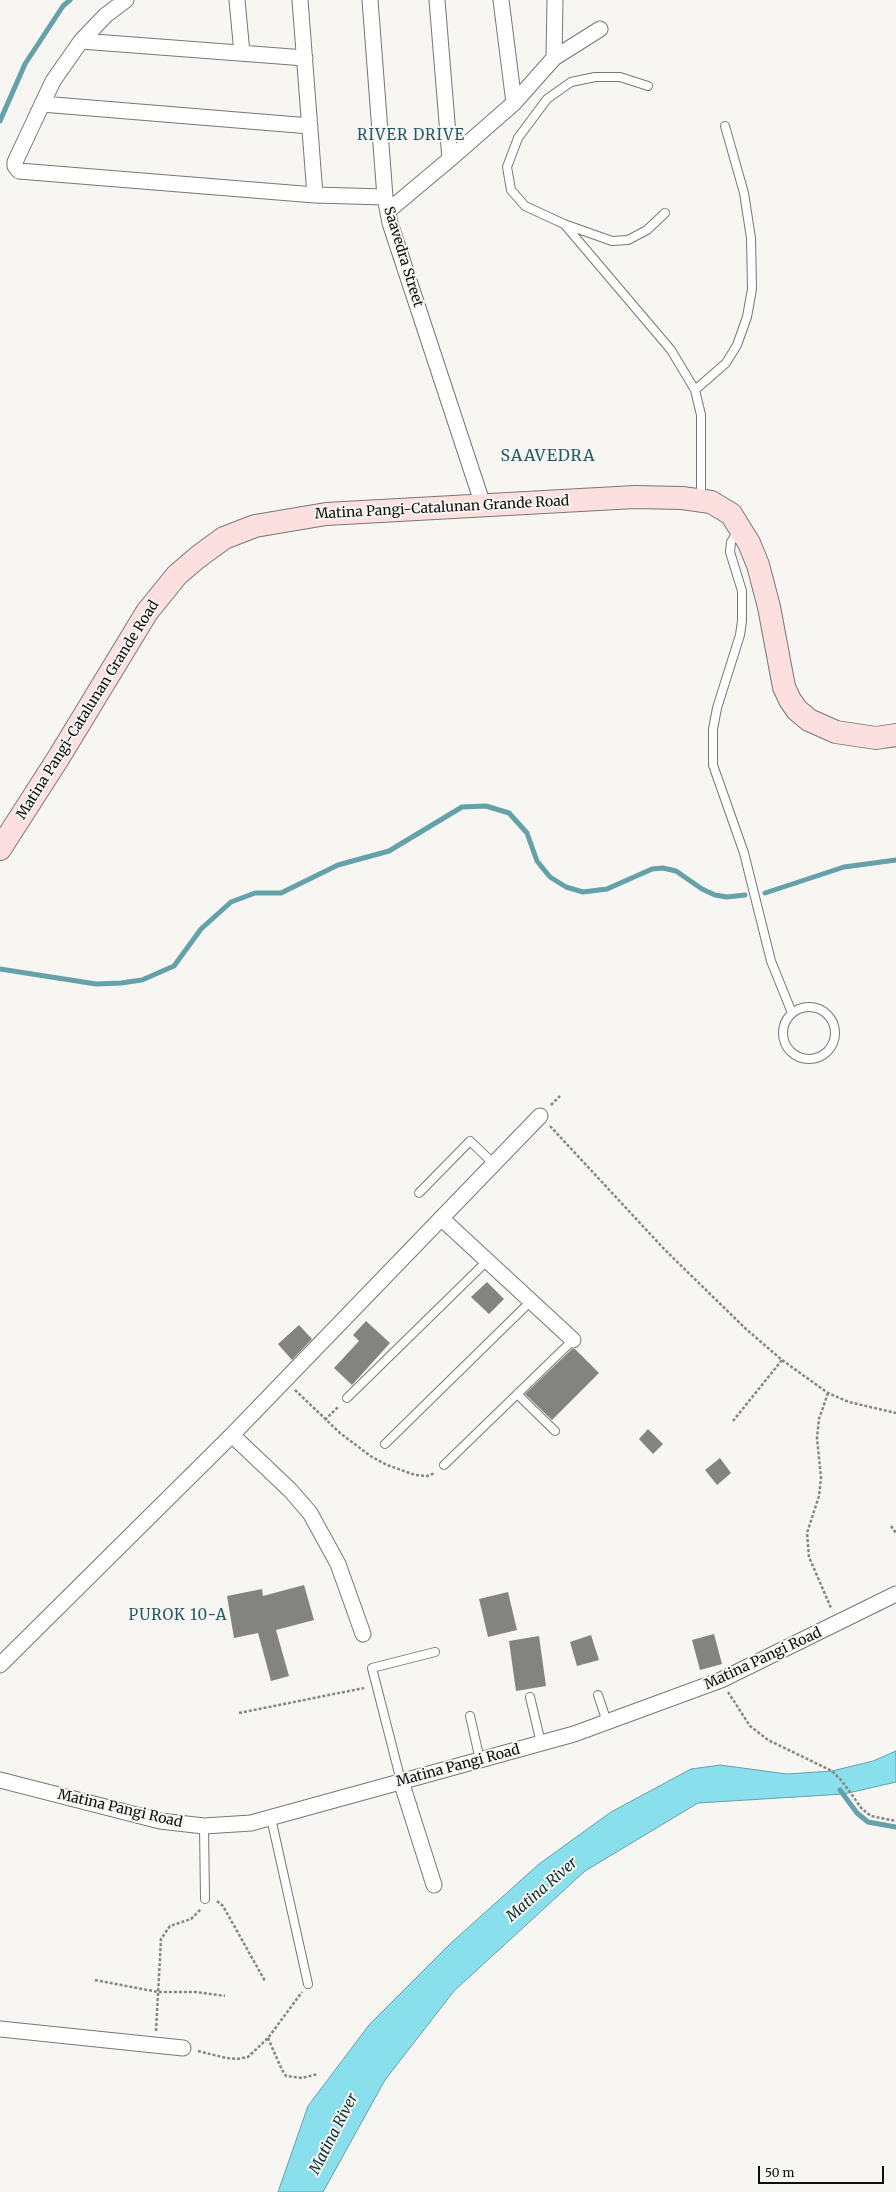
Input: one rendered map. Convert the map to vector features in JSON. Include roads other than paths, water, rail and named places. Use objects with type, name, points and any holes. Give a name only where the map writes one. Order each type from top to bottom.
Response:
[{"type":"street","points":[[126,0],[106,15],[81,41],[53,81],[15,162],[14,166],[19,171],[315,195],[386,204],[450,160],[514,103],[554,58],[600,29]]},
{"type":"street","points":[[238,0],[242,53]]},
{"type":"street","points":[[300,0],[315,195]]},
{"type":"street","name":"Saavedra Street","points":[[370,0],[386,204],[392,230],[483,505]]},
{"type":"street","points":[[437,0],[450,160]]},
{"type":"street","points":[[501,0],[514,103]]},
{"type":"street","points":[[554,0],[554,58]]},
{"type":"street","points":[[81,41],[305,58]]},
{"type":"street","points":[[42,104],[310,126]]},
{"type":"street","name":"Matina Pangi-Catalunan Grande Road","points":[[0,849],[59,758],[147,612],[177,575],[198,556],[224,538],[255,526],[303,517],[634,497],[701,500],[721,506],[731,514],[740,527],[758,565],[765,586],[780,671],[790,700],[809,720],[836,732],[876,738],[896,735]]},
{"type":"street","points":[[0,1665],[232,1435],[540,1116]]},
{"type":"street","points":[[441,1218],[574,1340]]},
{"type":"street","points":[[232,1435],[290,1490],[310,1513],[338,1564],[363,1634]]},
{"type":"street","name":"Matina Pangi Road","points":[[0,1780],[160,1821],[204,1826],[243,1824],[271,1818],[574,1734],[720,1680],[840,1623],[896,1594]]},
{"type":"street","points":[[401,1781],[434,1885]]},
{"type":"street","points":[[0,2029],[183,2048]]},
{"type":"lane","points":[[648,86],[620,78],[595,77],[571,82],[546,99],[518,138],[507,167],[511,190],[525,206],[564,224],[612,241],[628,240],[647,230],[665,213]]},
{"type":"lane","points":[[695,390],[726,363],[737,345],[747,317],[752,289],[751,238],[744,193],[725,126]]},
{"type":"lane","points":[[564,224],[671,350],[695,390],[701,415],[701,500]]},
{"type":"lane","points":[[740,527],[733,535],[730,552],[742,591],[742,621],[713,729],[713,765],[744,854],[771,962],[792,1013]]},
{"type":"lane","points":[[811,1007],[821,1010],[829,1016],[834,1025],[835,1035],[832,1045],[826,1053],[817,1058],[806,1059],[797,1056],[789,1050],[784,1041],[783,1031],[786,1021],[792,1013],[801,1008],[811,1007]]},
{"type":"lane","points":[[419,1193],[470,1140],[494,1164]]},
{"type":"lane","points":[[347,1398],[487,1261]]},
{"type":"lane","points":[[385,1444],[531,1301]]},
{"type":"lane","points":[[444,1464],[574,1340]]},
{"type":"lane","points":[[517,1394],[556,1431]]},
{"type":"lane","points":[[401,1781],[372,1668],[435,1652]]},
{"type":"lane","points":[[598,1695],[607,1722]]},
{"type":"lane","points":[[530,1697],[541,1743]]},
{"type":"lane","points":[[470,1716],[480,1760]]},
{"type":"lane","points":[[271,1818],[308,1984]]},
{"type":"lane","points":[[204,1826],[205,1899]]},
{"type":"water","name":"Matina River","points":[[896,1751],[896,1782],[844,1794],[698,1803],[585,1871],[454,1991],[385,2080],[323,2192],[278,2192],[308,2106],[369,2025],[451,1943],[539,1864],[611,1812],[691,1769],[720,1765],[787,1774],[832,1771],[873,1761]]},
{"type":"waterway","points":[[0,121],[25,64],[63,6],[70,0]]},
{"type":"waterway","points":[[0,969],[96,984],[142,980],[174,966],[201,929],[231,902],[255,893],[281,893],[338,865],[389,851],[462,807],[486,806],[509,813],[527,833],[537,861],[550,877],[566,887],[583,892],[607,889],[652,869],[663,868],[676,871],[702,889],[715,895],[727,897],[745,895]]},
{"type":"waterway","points":[[765,893],[844,867],[896,860]]},
{"type":"waterway","points":[[840,1790],[857,1813],[868,1822],[896,1827]]},
{"type":"district","name":"RIVER DRIVE","points":[[411,136]]},
{"type":"district","name":"SAAVEDRA","points":[[548,456]]},
{"type":"district","name":"PUROK 10-A","points":[[178,1616]]}]
